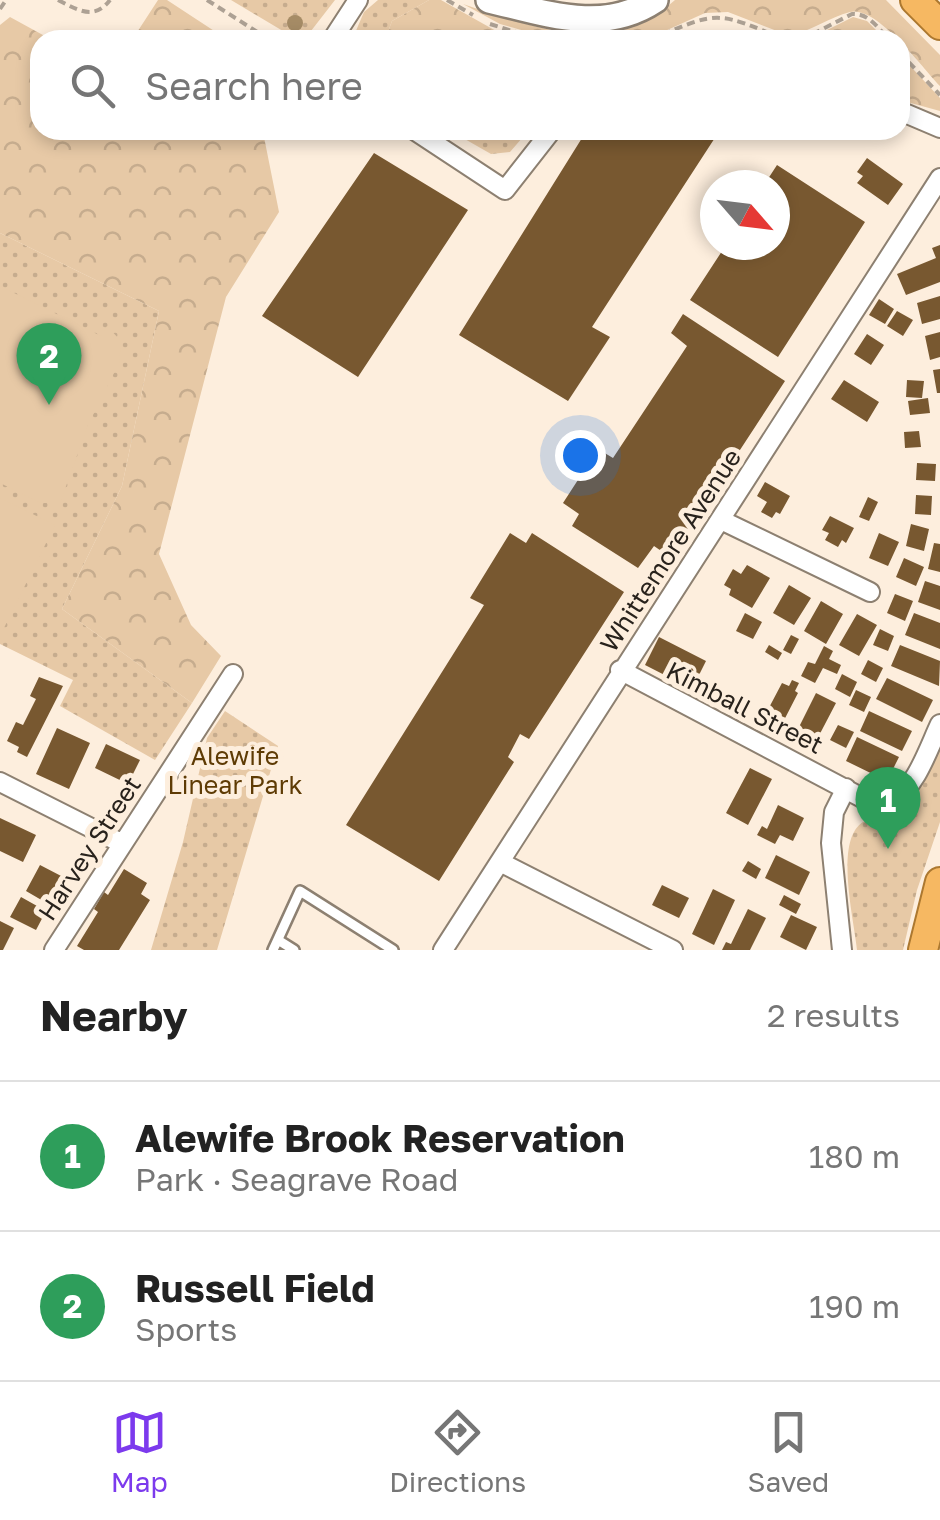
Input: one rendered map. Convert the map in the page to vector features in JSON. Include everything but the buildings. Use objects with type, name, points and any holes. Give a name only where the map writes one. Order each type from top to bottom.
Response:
[{"type":"highway","points":[[915,0],[940,26]]},
{"type":"highway","points":[[923,950],[940,882]]},
{"type":"main road","points":[[489,0],[562,17],[595,20],[624,16],[655,0]]},
{"type":"street","points":[[338,30],[358,0]]},
{"type":"street","points":[[910,115],[940,128]]},
{"type":"street","points":[[429,140],[505,190],[544,140]]},
{"type":"street","name":"Whittemore Avenue","points":[[442,950],[620,670],[936,194]]},
{"type":"street","points":[[721,520],[870,592]]},
{"type":"street","name":"Kimball Street","points":[[620,670],[868,800],[887,804],[896,800],[909,783],[940,724]]},
{"type":"street","name":"Harvey Street","points":[[54,950],[233,674]]},
{"type":"street","points":[[0,782],[121,843]]},
{"type":"street","points":[[842,950],[830,842],[834,812],[846,788]]},
{"type":"street","points":[[500,862],[673,950]]},
{"type":"lane","points":[[294,950],[276,945],[300,891],[393,950]]},
{"type":"path","points":[[0,9],[6,0]]},
{"type":"path","points":[[58,0],[86,13],[99,11],[110,0]]},
{"type":"path","points":[[206,0],[254,30]]},
{"type":"path","points":[[821,30],[852,14],[860,14],[880,30]]},
{"type":"path","points":[[674,30],[706,16],[728,17],[761,30]]},
{"type":"path","points":[[910,64],[940,95]]},
{"type":"green space","points":[[158,0],[167,0],[213,30],[138,30]]},
{"type":"green space","points":[[231,0],[335,0],[312,30],[281,30]]},
{"type":"green space","points":[[378,0],[429,0],[392,21],[389,30],[356,30],[364,12]]},
{"type":"green space","points":[[429,0],[441,0],[494,30],[389,30],[392,21]]},
{"type":"green space","points":[[675,0],[886,0],[940,55],[940,86],[910,52],[910,30],[888,30],[861,12],[843,14],[807,30],[774,30],[728,12],[705,13],[667,30],[614,30],[650,18]]},
{"type":"green space","points":[[463,4],[518,22],[552,30],[521,30],[500,24]]},
{"type":"green space","points":[[10,17],[34,30],[30,30],[30,140],[265,140],[279,212],[226,297],[159,554],[191,625],[221,656],[192,703],[62,609],[122,486],[159,311],[0,233],[0,25]]},
{"type":"green space","points":[[853,17],[867,21],[876,30],[827,30]]},
{"type":"green space","points":[[910,66],[940,98],[940,111],[910,103]]},
{"type":"green space","points":[[466,140],[520,140],[510,152],[491,154]]},
{"type":"green space","points":[[0,233],[159,311],[122,486],[62,609],[192,703],[155,760],[60,706],[73,680],[0,644]]},
{"type":"green space","points":[[0,286],[101,336],[107,326],[121,341],[119,363],[88,425],[60,503],[41,503],[0,483]]},
{"type":"green space","points":[[0,498],[55,525],[3,630],[0,628]]},
{"type":"green space","name":"Alewife Linear Park","points":[[225,711],[278,746],[217,950],[151,950],[183,842],[207,738]]},
{"type":"green space","points":[[940,748],[940,822],[917,890],[903,950],[857,950],[848,862],[854,831],[863,822],[894,821],[902,815]]},
{"type":"place","name":"Russell Field","points":[[49,405]]},
{"type":"place","name":"Alewife Brook Reservation","points":[[888,849]]}]
